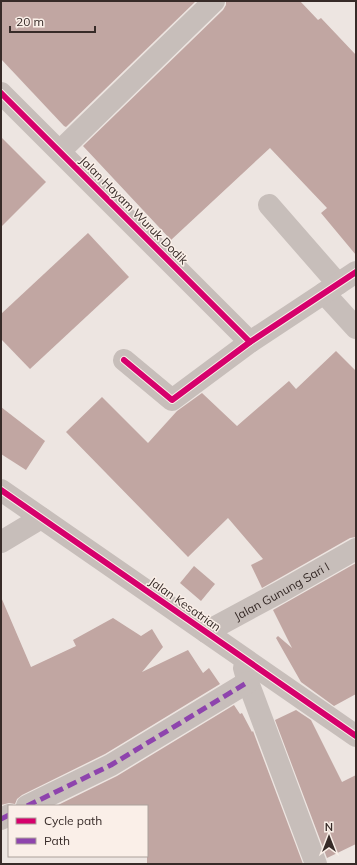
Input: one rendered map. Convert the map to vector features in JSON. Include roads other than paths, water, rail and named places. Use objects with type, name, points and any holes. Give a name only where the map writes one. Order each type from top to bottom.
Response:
[{"type":"street","points":[[60,151],[214,1]]},
{"type":"street","name":"Jalan Hayam Wuruk Dodik","points":[[1,93],[250,342]]},
{"type":"street","points":[[269,205],[340,283],[356,328]]},
{"type":"street","points":[[124,360],[172,400],[250,342],[340,283]]},
{"type":"street","name":"Jalan Kesatrian","points":[[1,490],[356,736]]},
{"type":"street","points":[[1,542],[41,518]]},
{"type":"street","name":"Jalan Gunung Sari I","points":[[206,632],[356,549]]},
{"type":"street","points":[[240,656],[248,682],[316,864]]},
{"type":"street","points":[[29,805],[111,765],[248,682]]}]
